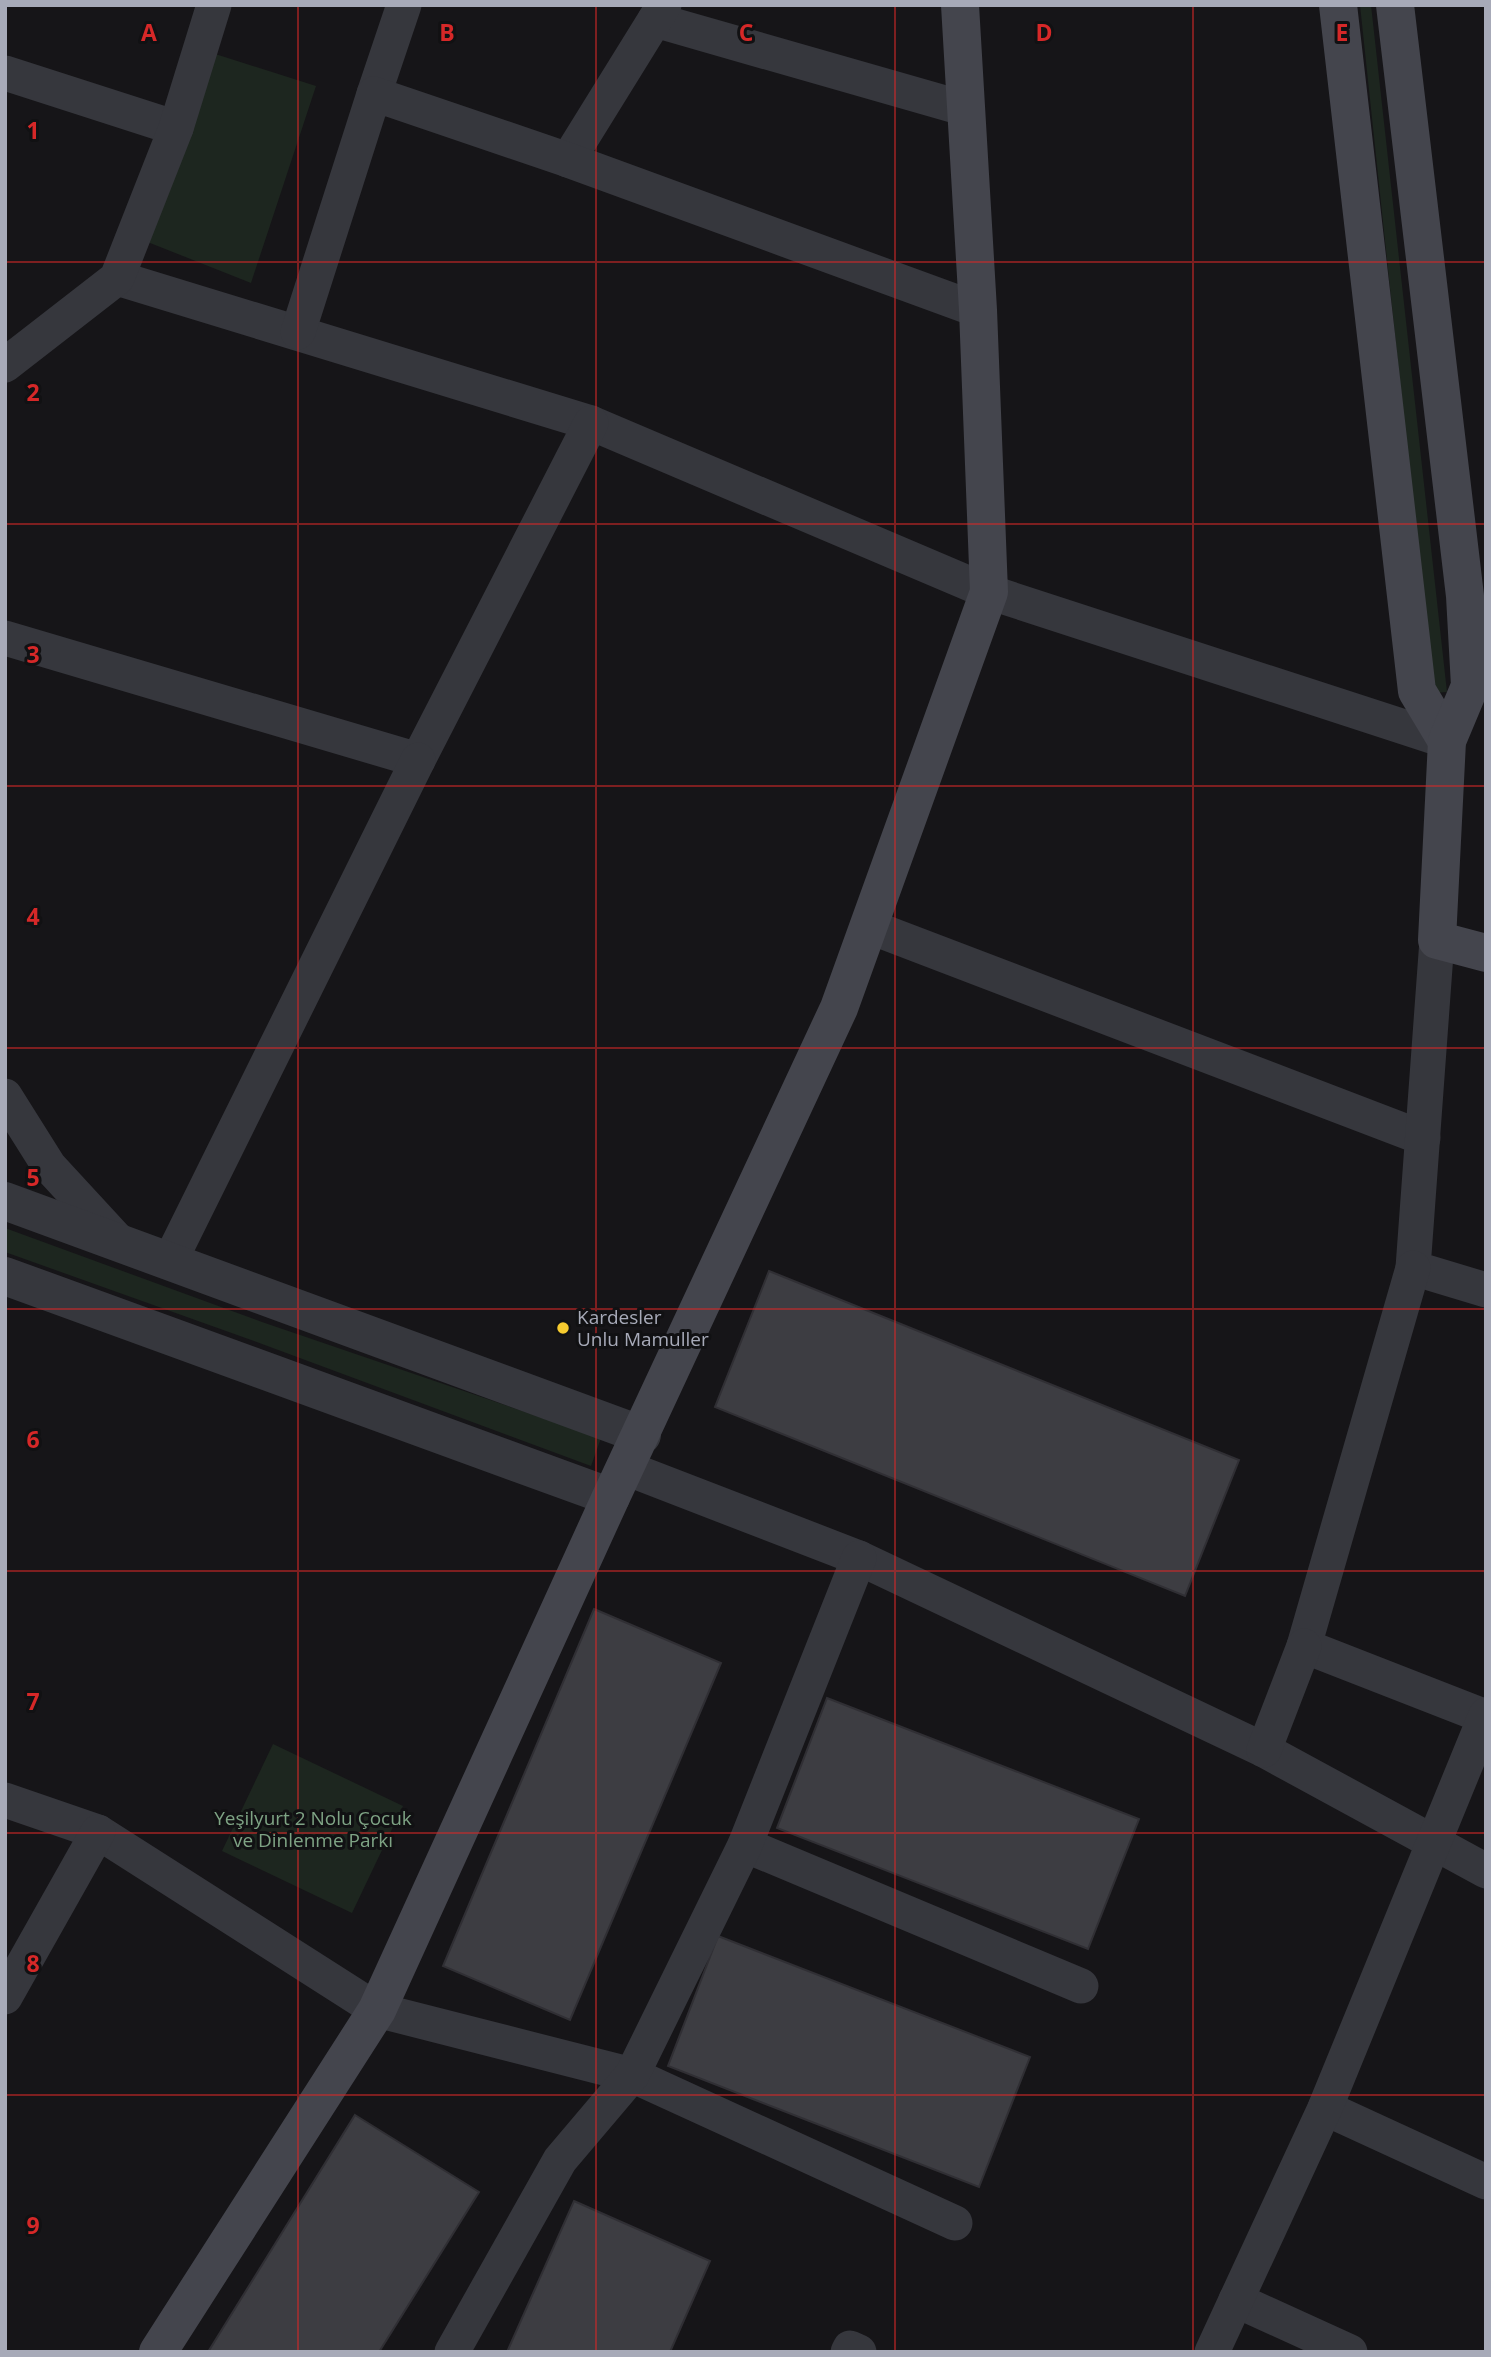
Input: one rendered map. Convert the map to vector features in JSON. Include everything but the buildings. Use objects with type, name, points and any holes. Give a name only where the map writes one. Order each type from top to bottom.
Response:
[{"type":"main road","points":[[158,2352],[377,2010],[839,1008],[989,592],[978,310],[960,5]]},
{"type":"main road","points":[[1338,5],[1417,691],[1447,741]]},
{"type":"main road","points":[[1395,5],[1465,596],[1470,686],[1447,741],[1437,940],[1486,953]]},
{"type":"street","points":[[5,365],[117,278],[176,128],[214,5]]},
{"type":"street","points":[[298,332],[404,5]]},
{"type":"street","points":[[568,160],[659,13],[965,109]]},
{"type":"street","points":[[5,73],[176,128]]},
{"type":"street","points":[[374,94],[568,160],[978,310]]},
{"type":"street","points":[[117,278],[591,423],[989,592],[1447,741]]},
{"type":"street","points":[[170,1261],[418,760],[591,423]]},
{"type":"street","points":[[5,638],[418,760]]},
{"type":"street","points":[[868,926],[1423,1138]]},
{"type":"street","points":[[1264,1750],[1304,1646],[1413,1268],[1437,940]]},
{"type":"street","points":[[5,1096],[49,1166],[120,1243]]},
{"type":"street","points":[[5,1201],[170,1261],[626,1467],[859,1558],[1264,1750],[1486,1871]]},
{"type":"street","points":[[1413,1268],[1486,1290]]},
{"type":"street","points":[[5,1276],[626,1467]]},
{"type":"street","points":[[452,2352],[561,2160],[632,2075],[745,1845],[859,1558]]},
{"type":"street","points":[[1212,2352],[1325,2108],[1485,1716],[1304,1646]]},
{"type":"street","points":[[5,1800],[98,1832],[377,2010],[632,2075],[955,2223]]},
{"type":"street","points":[[5,1997],[98,1832]]},
{"type":"street","points":[[745,1845],[1081,1986]]},
{"type":"street","points":[[1325,2108],[1486,2182]]},
{"type":"street","points":[[1236,2300],[1350,2352]]},
{"type":"street","points":[[848,2352],[849,2348],[859,2352]]},
{"type":"green space","points":[[1360,5],[1371,5],[1447,692],[1433,693]]},
{"type":"green space","points":[[209,52],[316,86],[251,283],[140,239]]},
{"type":"green space","points":[[5,1228],[262,1322],[601,1438],[591,1466],[5,1252]]},
{"type":"green space","name":"Yeşilyurt 2 Nolu Çocuk ve Dinlenme Parkı","points":[[273,1744],[403,1806],[352,1913],[222,1851]]},
{"type":"place","name":"Kardesler Unlu Mamuller","points":[[563,1328]]}]
